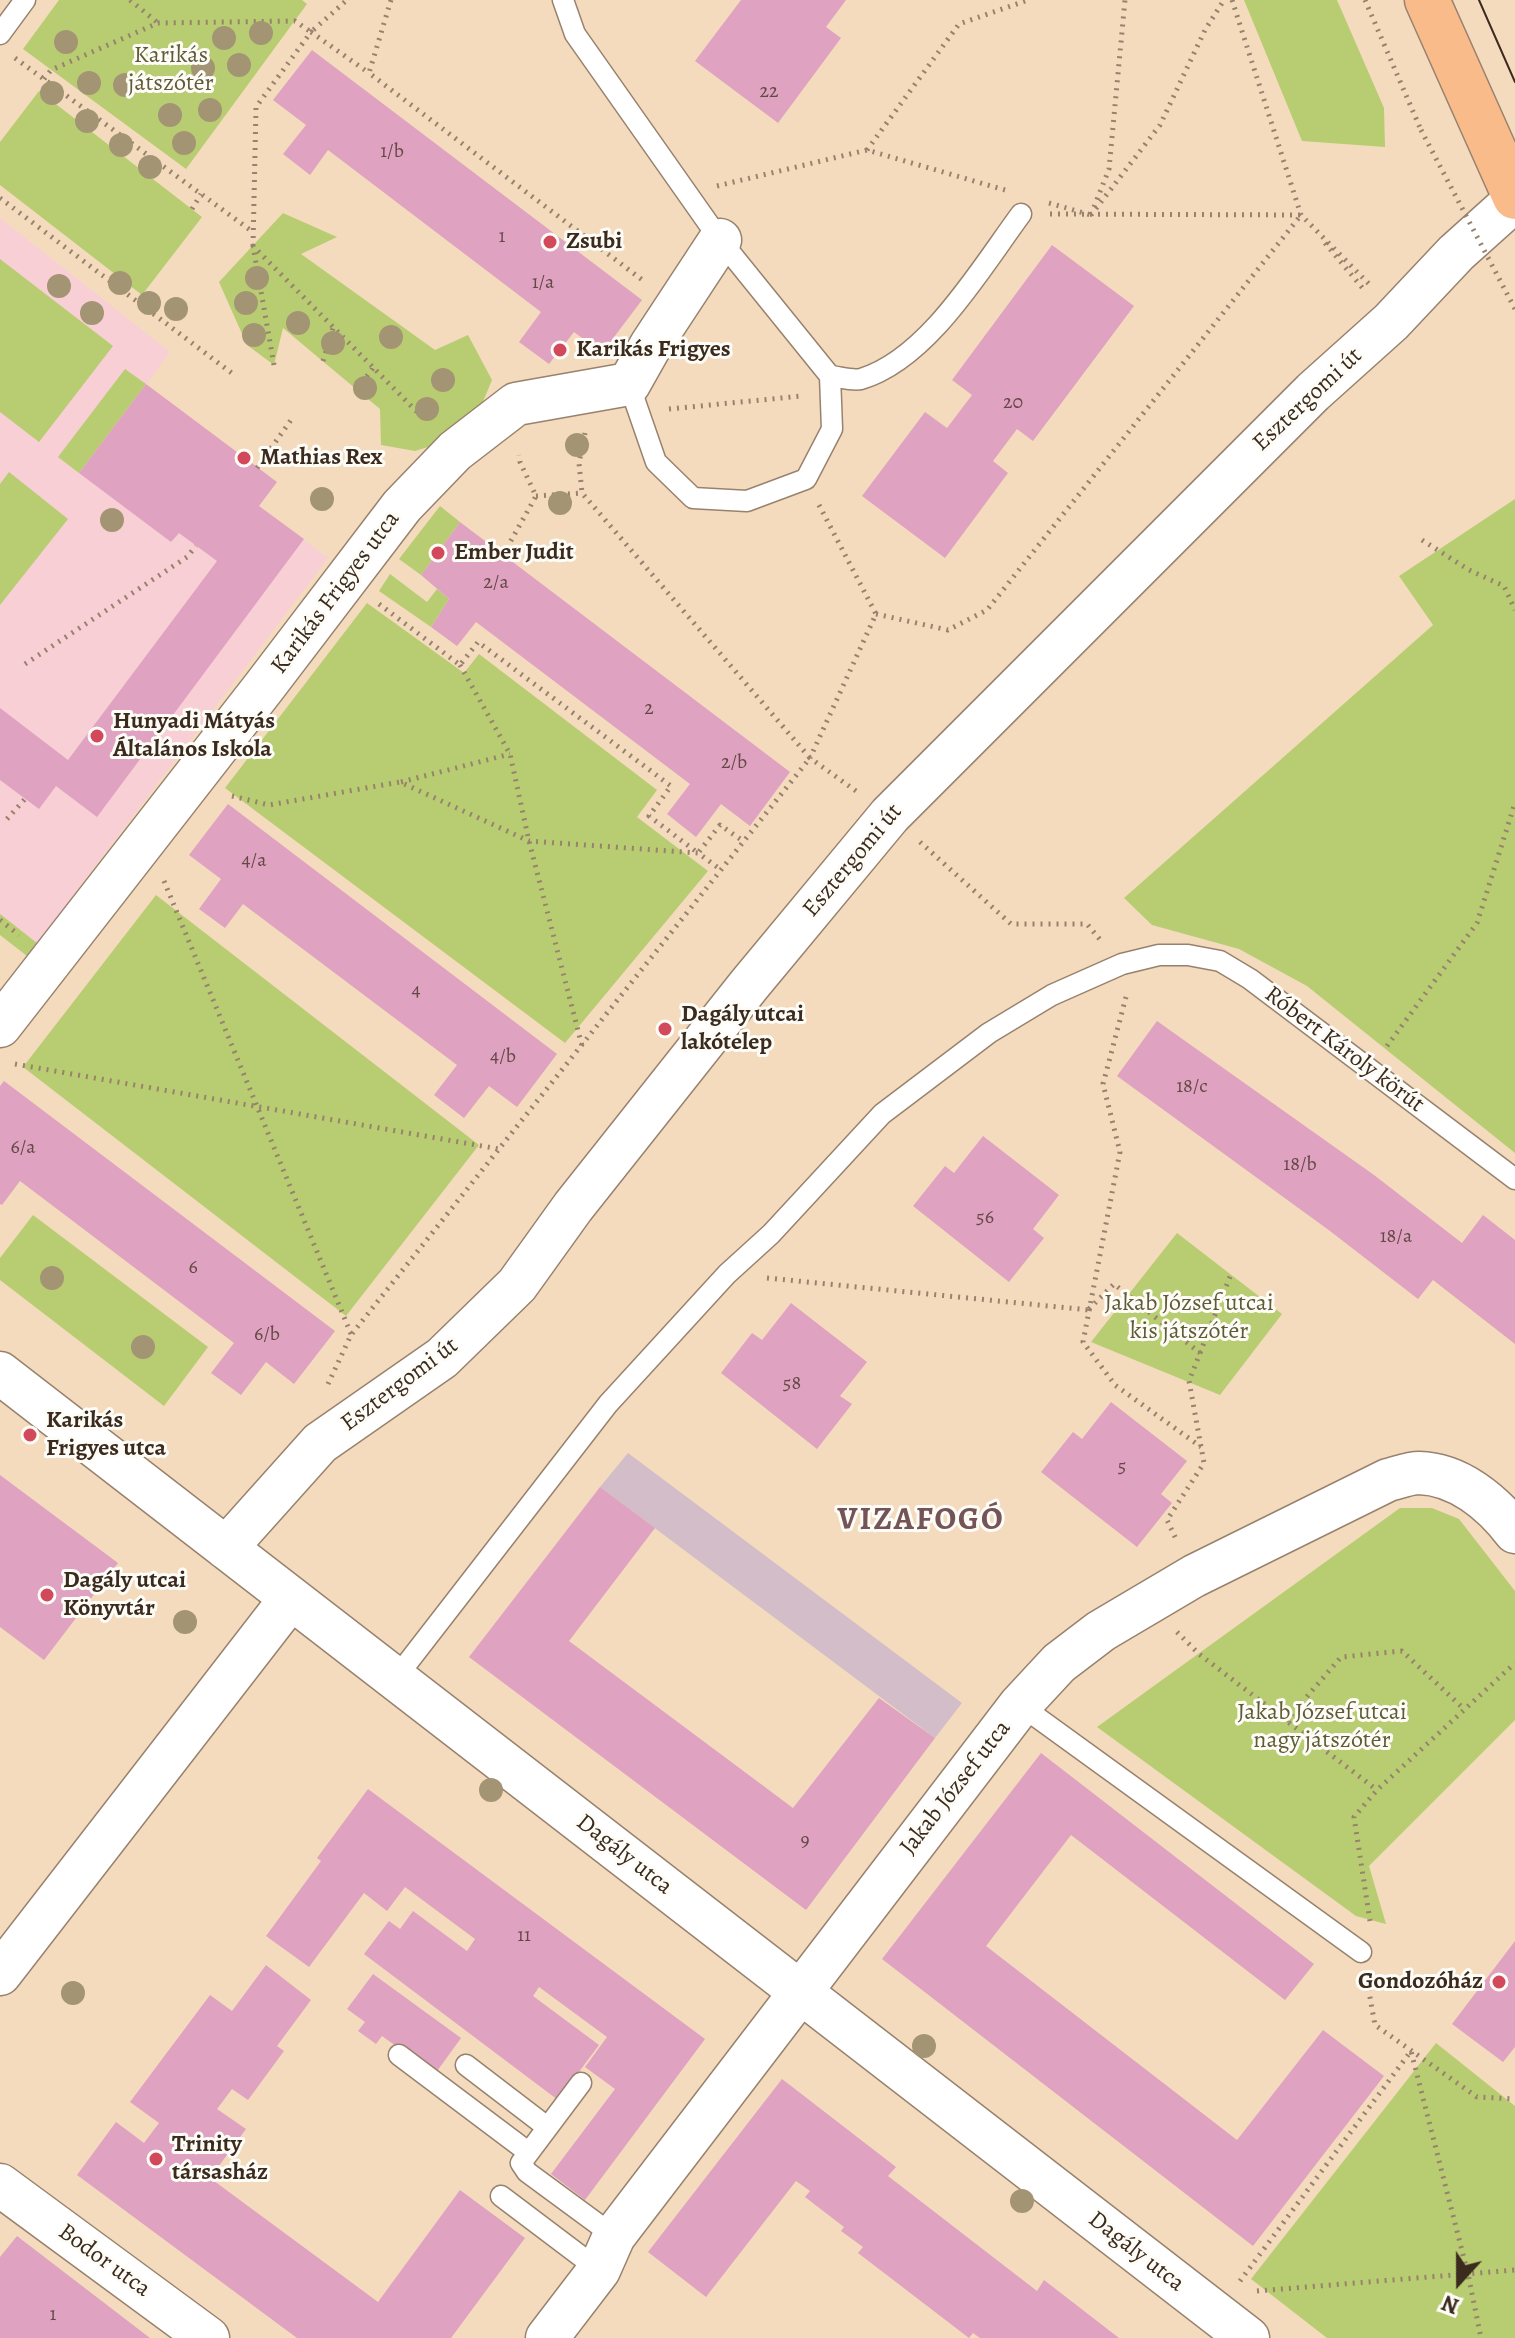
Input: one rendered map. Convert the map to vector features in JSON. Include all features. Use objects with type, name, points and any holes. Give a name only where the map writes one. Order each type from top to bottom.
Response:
[{"type":"main road","points":[[1427,0],[1515,199]]},
{"type":"street","name":"Esztergomi út","points":[[226,1548],[320,1443],[442,1358],[517,1285],[573,1207],[710,1034],[890,815],[1313,392],[1395,318],[1456,253],[1515,199]]},
{"type":"street","points":[[629,384],[720,240]]},
{"type":"street","name":"Karikás Frigyes utca","points":[[0,1026],[402,506],[455,451],[516,404],[629,384]]},
{"type":"street","name":"Dagály utca","points":[[0,1373],[799,1991],[1232,2315]]},
{"type":"street","name":"Jakab József utca","points":[[547,2338],[799,1991],[1020,1705],[1059,1663],[1101,1631],[1194,1576],[1388,1480],[1418,1473],[1445,1478],[1472,1489],[1515,1532]]},
{"type":"street","points":[[0,1974],[291,1598]]},
{"type":"street","name":"Bodor utca","points":[[0,2185],[208,2338]]},
{"type":"lane","points":[[0,34],[25,0]]},
{"type":"lane","points":[[563,0],[575,34],[690,198],[830,376],[832,429],[806,479],[747,501],[693,498],[656,462],[629,384]]},
{"type":"lane","points":[[830,376],[857,380],[892,365],[935,329],[1021,214]]},
{"type":"lane","name":"Róbert Károly körút","points":[[1122,964],[1159,955],[1188,955],[1220,961],[1250,979],[1515,1179]]},
{"type":"lane","points":[[395,1679],[608,1404],[727,1274],[771,1234],[882,1114],[989,1033],[1052,995],[1122,964]]},
{"type":"lane","points":[[1020,1705],[1361,1952]]},
{"type":"lane","points":[[399,2055],[528,2152]]},
{"type":"lane","points":[[466,2065],[547,2127]]},
{"type":"lane","points":[[581,2083],[521,2163],[606,2253]]},
{"type":"lane","points":[[501,2196],[606,2253]]},
{"type":"path","points":[[130,0],[158,23]]},
{"type":"path","points":[[274,365],[253,246],[256,107],[311,32],[347,0]]},
{"type":"path","points":[[369,73],[391,0]]},
{"type":"path","points":[[867,150],[959,24],[1028,0]]},
{"type":"path","points":[[1091,215],[1109,169],[1125,0]]},
{"type":"path","points":[[1091,215],[1160,125],[1205,30],[1224,0]]},
{"type":"path","points":[[1232,0],[1301,215],[1395,318]]},
{"type":"path","points":[[1365,0],[1421,130],[1515,309]]},
{"type":"path","points":[[44,79],[51,70],[158,23],[295,21],[369,73],[678,307]]},
{"type":"path","points":[[11,54],[253,232]]},
{"type":"path","points":[[44,95],[52,85]]},
{"type":"path","points":[[690,198],[707,188],[867,150],[1016,193]]},
{"type":"path","points":[[192,209],[201,194]]},
{"type":"path","points":[[0,198],[233,374]]},
{"type":"path","points":[[1046,202],[1091,215]]},
{"type":"path","points":[[1021,214],[1301,215],[1395,318]]},
{"type":"path","points":[[876,614],[948,630],[987,610],[1301,215]]},
{"type":"path","points":[[253,246],[455,451]]},
{"type":"path","points":[[323,361],[333,328]]},
{"type":"path","points":[[326,352],[345,340]]},
{"type":"path","points":[[357,389],[373,368]]},
{"type":"path","points":[[588,419],[579,463],[582,493],[810,758],[890,815],[1011,924],[1087,924],[1122,964],[1126,1001],[1103,1084],[1120,1152],[1083,1342],[1115,1385],[1201,1447]]},
{"type":"path","points":[[257,468],[291,420]]},
{"type":"path","points":[[806,479],[876,614]]},
{"type":"path","points":[[536,496],[582,493]]},
{"type":"path","points":[[1422,540],[1469,570],[1504,586],[1515,610]]},
{"type":"path","points":[[25,664],[187,557],[196,546]]},
{"type":"path","points":[[346,579],[460,665],[510,754],[582,1046]]},
{"type":"path","points":[[323,1395],[351,1335],[810,758],[876,614]]},
{"type":"path","points":[[460,665],[478,642],[671,786],[649,816],[721,870]]},
{"type":"path","points":[[197,774],[223,794],[269,805],[400,782],[510,754]]},
{"type":"path","points":[[400,782],[529,841],[698,853]]},
{"type":"path","points":[[7,819],[25,799]]},
{"type":"path","points":[[1370,1069],[1477,923],[1515,803]]},
{"type":"path","points":[[698,853],[720,825],[743,841]]},
{"type":"path","points":[[146,838],[351,1335]]},
{"type":"path","points":[[0,1061],[499,1149]]},
{"type":"path","points":[[727,1274],[1089,1310]]},
{"type":"path","points":[[1194,1576],[1167,1520],[1204,1463],[1189,1381],[1231,1274]]},
{"type":"path","points":[[1089,1310],[1114,1284],[1200,1353]]},
{"type":"path","points":[[1149,1604],[1199,1654],[1377,1790]]},
{"type":"path","points":[[1286,1721],[1341,1657],[1402,1651],[1464,1709]]},
{"type":"path","points":[[1515,1663],[1377,1790],[1354,1817],[1370,1920],[1361,1952],[1375,2025],[1477,2097],[1515,2099]]},
{"type":"path","points":[[1411,2051],[1468,2274],[1481,2338]]},
{"type":"path","points":[[1232,2315],[1411,2051]]},
{"type":"path","points":[[1232,2315],[1468,2274],[1515,2270]]},
{"type":"shaded area","name":"Hunyadi Mátyás Általános Iskola","points":[[0,218],[170,352],[146,385],[259,506],[328,558],[37,943],[0,914]]},
{"type":"shaded area","points":[[628,1453],[962,1703],[935,1738],[600,1487]]},
{"type":"green space","name":"Karikás játszótér","points":[[59,0],[302,0],[307,4],[186,169],[23,49]]},
{"type":"green space","points":[[1244,0],[1337,0],[1384,108],[1385,147],[1302,141]]},
{"type":"green space","points":[[39,91],[202,217],[142,295],[0,185],[0,142]]},
{"type":"green space","points":[[283,213],[337,237],[301,254],[435,350],[468,335],[492,380],[477,416],[441,443],[415,451],[381,445],[380,409],[283,328],[274,365],[247,345],[219,282]]},
{"type":"green space","points":[[0,259],[113,346],[39,442],[0,412]]},
{"type":"green space","points":[[125,369],[146,384],[79,473],[58,457]]},
{"type":"green space","points":[[9,472],[68,519],[0,605],[0,484]]},
{"type":"green space","points":[[1515,499],[1515,1153],[1307,986],[1239,949],[1152,925],[1124,898],[1433,625],[1399,576]]},
{"type":"green space","points":[[440,506],[460,522],[421,575],[399,559]]},
{"type":"green space","points":[[390,574],[427,602],[437,589],[449,599],[431,627],[379,591]]},
{"type":"green space","points":[[367,603],[464,673],[479,654],[657,790],[637,817],[708,871],[565,1043],[225,788]]},
{"type":"green space","points":[[156,895],[479,1145],[346,1316],[23,1067]]},
{"type":"green space","points":[[0,914],[37,943],[27,956],[0,935]]},
{"type":"green space","points":[[33,1215],[208,1347],[164,1406],[0,1280],[0,1258]]},
{"type":"green space","name":"Jakab József utcai kis játszótér","points":[[1177,1233],[1282,1314],[1220,1395],[1091,1342]]},
{"type":"green space","name":"Jakab József utcai nagy játszótér","points":[[1400,1508],[1432,1508],[1459,1519],[1515,1591],[1515,1720],[1369,1866],[1386,1924],[1356,1916],[1097,1727]]},
{"type":"green space","points":[[1436,2043],[1515,2106],[1515,2338],[1327,2338],[1251,2279]]},
{"type":"building","points":[[741,0],[846,0],[826,27],[841,38],[778,123],[695,61]]},
{"type":"building","points":[[312,50],[642,300],[602,353],[574,332],[549,364],[519,342],[541,312],[328,150],[310,175],[283,154],[306,125],[273,100]]},
{"type":"building","points":[[1052,245],[1134,306],[1033,441],[1017,429],[993,461],[1008,473],[945,558],[862,496],[925,412],[947,428],[972,395],[952,380]]},
{"type":"building","points":[[146,384],[277,482],[259,506],[304,539],[97,817],[56,786],[39,809],[0,780],[0,708],[68,760],[217,561],[179,533],[171,542],[79,473]]},
{"type":"building","points":[[460,522],[790,772],[750,826],[721,804],[696,837],[667,814],[690,784],[476,622],[457,646],[431,627],[449,599],[421,575]]},
{"type":"building","points":[[228,804],[557,1054],[517,1107],[489,1086],[464,1118],[434,1095],[457,1065],[243,904],[225,928],[199,909],[221,879],[189,855]]},
{"type":"building","points":[[1157,1021],[1374,1175],[1462,1243],[1483,1215],[1515,1240],[1515,1344],[1433,1280],[1418,1299],[1117,1076]]},
{"type":"building","points":[[4,1081],[335,1331],[294,1384],[266,1362],[241,1395],[211,1373],[234,1343],[20,1181],[0,1204],[0,1086]]},
{"type":"building","points":[[983,1136],[1059,1195],[1033,1229],[1044,1238],[1009,1282],[913,1206],[945,1166],[954,1173]]},
{"type":"building","points":[[791,1303],[867,1362],[840,1396],[852,1404],[817,1449],[721,1373],[752,1333],[762,1340]]},
{"type":"building","points":[[1111,1402],[1187,1461],[1161,1494],[1172,1503],[1137,1547],[1041,1472],[1073,1432],[1082,1439]]},
{"type":"building","name":"Dagály utcai Könyvtár","points":[[0,1475],[118,1563],[44,1660],[0,1627]]},
{"type":"building","points":[[600,1487],[655,1528],[569,1641],[793,1808],[879,1698],[935,1738],[806,1910],[469,1657]]},
{"type":"building","points":[[1041,1753],[1314,1964],[1285,2000],[1071,1835],[986,1946],[1237,2140],[1323,2030],[1384,2076],[1253,2246],[882,1959]]},
{"type":"building","points":[[368,1789],[705,2039],[585,2200],[551,2174],[615,2089],[585,2067],[607,2037],[539,1987],[533,1996],[599,2045],[558,2100],[364,1954],[389,1921],[400,1929],[413,1911],[467,1951],[475,1939],[405,1887],[387,1911],[364,1893],[309,1967],[266,1936],[321,1861],[317,1858]]},
{"type":"building","name":"Gondozóház","points":[[1515,1941],[1515,2047],[1503,2062],[1452,2024]]},
{"type":"building","name":"Trinity társasház","points":[[266,1965],[311,2000],[277,2046],[284,2051],[248,2100],[232,2089],[217,2109],[246,2129],[210,2178],[378,2302],[460,2190],[525,2238],[451,2338],[297,2338],[77,2175],[116,2122],[144,2143],[159,2123],[130,2102],[210,1995],[232,2011]]},
{"type":"building","points":[[373,1974],[461,2038],[435,2074],[382,2036],[376,2044],[358,2031],[365,2022],[347,2009]]},
{"type":"building","points":[[782,2079],[896,2167],[888,2176],[1037,2291],[1044,2280],[1119,2338],[980,2338],[973,2333],[969,2338],[858,2253],[863,2247],[841,2231],[844,2227],[805,2197],[810,2191],[796,2181],[706,2297],[648,2252]]},
{"type":"building","points":[[17,2236],[150,2338],[0,2338],[0,2257]]},
{"type":"tram line","points":[[1479,0],[1515,82]]},
{"type":"place","name":"Zsubi","points":[[550,242]]},
{"type":"place","name":"Karikás Frigyes","points":[[560,350]]},
{"type":"place","name":"Mathias Rex","points":[[244,458]]},
{"type":"place","name":"Ember Judit","points":[[438,553]]},
{"type":"place","name":"Hunyadi Mátyás Általános Iskola","points":[[97,736]]},
{"type":"place","name":"Dagály utcai lakótelep","points":[[665,1029]]},
{"type":"place","name":"Karikás Frigyes utca","points":[[30,1435]]},
{"type":"place","name":"Dagály utcai Könyvtár","points":[[47,1595]]},
{"type":"place","name":"Gondozóház","points":[[1499,1982]]},
{"type":"place","name":"Trinity társasház","points":[[156,2159]]},
{"type":"district","name":"VIZAFOGÓ","points":[[921,1521]]}]
